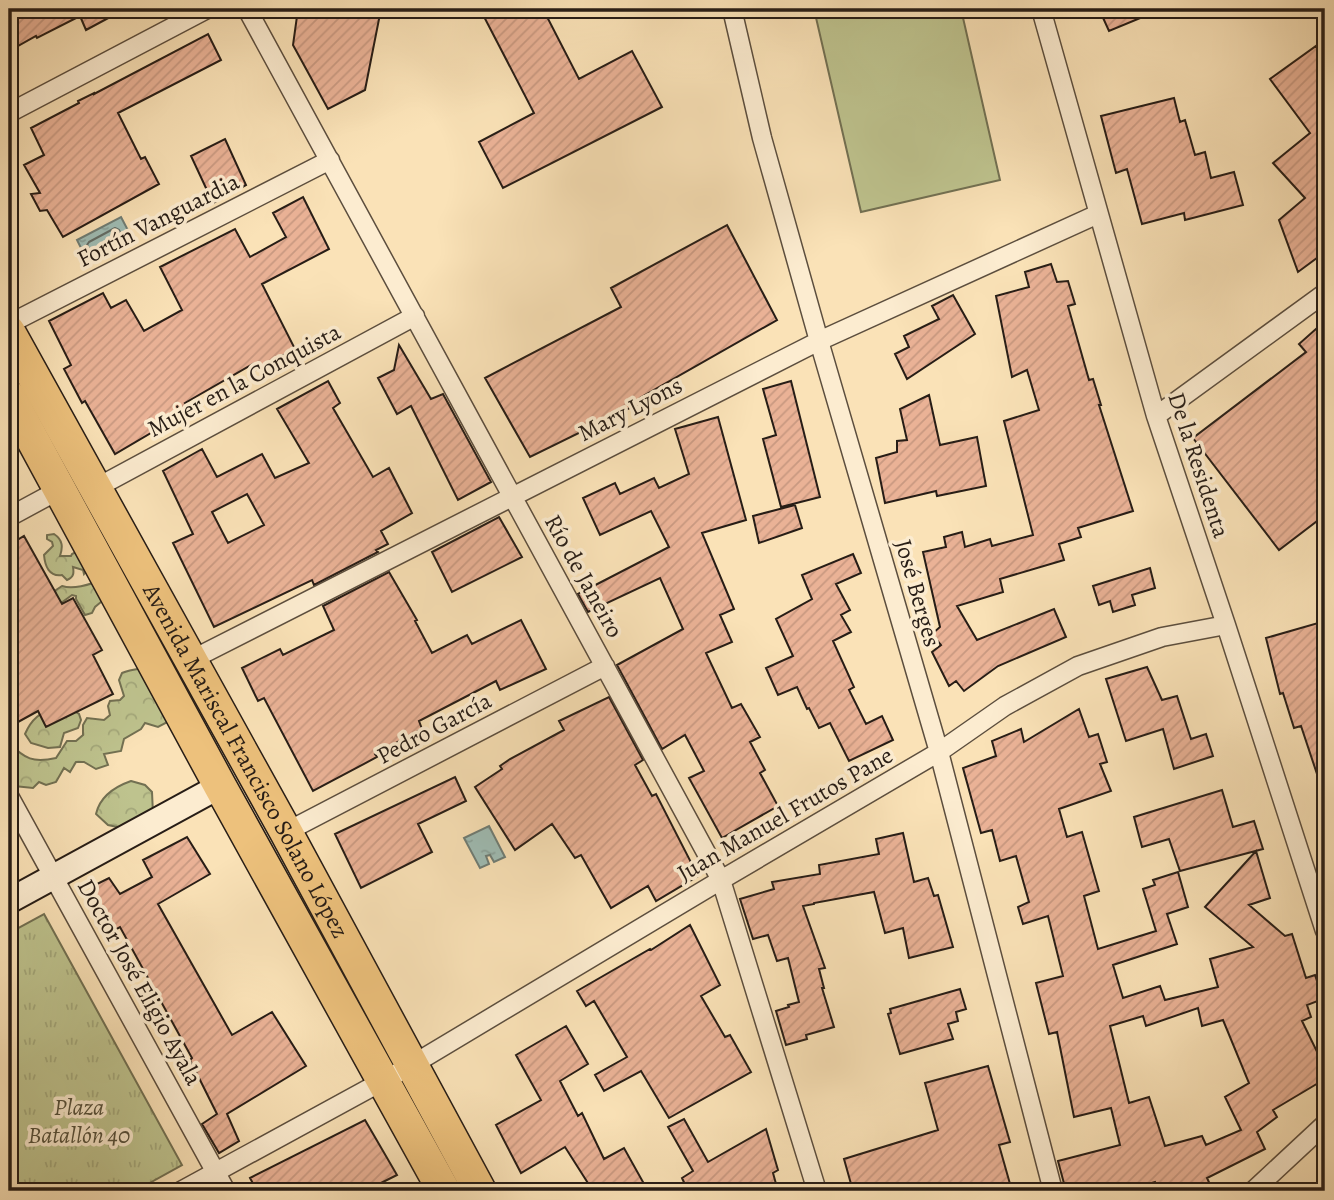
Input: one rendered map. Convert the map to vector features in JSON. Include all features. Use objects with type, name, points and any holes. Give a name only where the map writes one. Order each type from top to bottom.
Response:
[{"type":"highway","name":"Avenida Mariscal Francisco Solano López","points":[[9,332],[286,832],[480,1191]]},
{"type":"highway","name":"Avenida Mariscal Francisco Solano López","points":[[9,396],[220,786],[444,1191]]},
{"type":"highway","points":[[383,1081],[394,1080],[408,1089],[466,1191]]},
{"type":"main road","points":[[9,901],[220,786]]},
{"type":"street","points":[[9,113],[207,9]]},
{"type":"street","name":"Río de Janeiro","points":[[247,9],[721,880],[817,1191]]},
{"type":"street","name":"José Berges","points":[[732,9],[762,138],[939,752],[1053,1191]]},
{"type":"street","name":"De la Residenta","points":[[1041,9],[1156,416],[1325,931]]},
{"type":"street","name":"Fortín Vanguardia","points":[[9,324],[330,160]]},
{"type":"street","name":"Mary Lyons","points":[[191,660],[819,341],[1098,214]]},
{"type":"street","points":[[1156,416],[1325,293]]},
{"type":"street","name":"Mujer en la Conquista","points":[[96,488],[415,316]]},
{"type":"street","points":[[9,517],[60,490]]},
{"type":"street","name":"Juan Manuel Frutos Pane","points":[[181,1191],[412,1065],[939,752],[1005,706],[1078,666],[1162,637],[1226,625]]},
{"type":"street","name":"Pedro García","points":[[286,832],[605,666]]},
{"type":"street","name":"Doctor José Eligio Ayala","points":[[9,796],[226,1191]]},
{"type":"street","points":[[1254,1191],[1325,1124]]},
{"type":"green space","points":[[814,9],[961,9],[1000,180],[861,212]]},
{"type":"green space","points":[[54,534],[62,544],[60,556],[71,556],[76,552],[91,565],[84,574],[83,570],[73,567],[73,575],[67,580],[48,570],[44,555],[53,546],[47,535]]},
{"type":"green space","points":[[93,583],[102,599],[92,613],[85,615],[76,596],[72,595],[61,603],[53,592],[62,586]]},
{"type":"green space","points":[[150,667],[177,717],[158,727],[145,723],[141,729],[124,739],[121,751],[104,754],[108,765],[96,769],[84,762],[76,762],[70,772],[64,768],[56,782],[46,785],[39,782],[33,788],[9,784],[9,743],[30,758],[56,758],[67,741],[76,741],[83,735],[83,725],[87,718],[104,720],[110,715],[110,701],[120,700],[124,696],[119,680],[122,673]]},
{"type":"green space","points":[[61,703],[79,714],[81,720],[78,728],[64,733],[60,747],[48,748],[31,743],[25,734],[32,722]]},
{"type":"green space","points":[[131,781],[145,785],[152,792],[153,814],[122,828],[108,825],[96,814],[101,802],[114,789]]},
{"type":"green space","name":"Plaza Batallón 40","points":[[44,914],[182,1165],[135,1191],[9,1191],[9,933]]},
{"type":"water","points":[[121,217],[132,238],[88,262],[77,240]]},
{"type":"water","points":[[489,826],[505,857],[494,862],[490,855],[486,856],[489,864],[480,868],[464,838]]},
{"type":"building","points":[[21,9],[125,9],[86,30],[80,16],[9,51],[9,15]]},
{"type":"building","points":[[298,9],[381,9],[365,90],[328,109],[293,45]]},
{"type":"building","points":[[480,9],[543,9],[579,79],[632,51],[662,107],[503,188],[479,142],[534,113]]},
{"type":"building","points":[[1099,9],[1162,9],[1109,31]]},
{"type":"building","points":[[208,34],[221,60],[118,113],[141,159],[145,157],[159,184],[63,237],[47,210],[40,211],[31,194],[40,193],[24,165],[44,155],[31,128]]},
{"type":"building","points":[[1316,46],[1325,58],[1325,252],[1298,272],[1279,220],[1305,198],[1273,163],[1310,133],[1270,79]]},
{"type":"building","points":[[1174,98],[1180,122],[1185,120],[1195,155],[1205,152],[1211,178],[1234,172],[1243,205],[1185,220],[1184,213],[1142,224],[1127,169],[1116,173],[1101,116]]},
{"type":"building","points":[[225,139],[246,185],[213,203],[191,156]]},
{"type":"building","points":[[303,197],[329,249],[262,284],[295,349],[256,370],[253,364],[185,403],[190,410],[115,454],[64,369],[71,365],[49,321],[103,293],[111,308],[126,300],[144,331],[182,310],[160,267],[235,229],[250,257],[286,237],[273,213]]},
{"type":"building","points":[[727,225],[777,320],[640,398],[642,402],[530,457],[485,378],[621,307],[611,288]]},
{"type":"building","points":[[1051,264],[1057,282],[1068,281],[1075,304],[1068,306],[1089,380],[1093,379],[1133,511],[1078,528],[1081,537],[1059,544],[1064,560],[1000,579],[1003,592],[957,606],[977,640],[1054,609],[1066,637],[998,666],[964,691],[956,681],[949,686],[932,652],[941,645],[932,634],[940,627],[923,552],[946,547],[944,537],[962,532],[965,547],[990,539],[992,546],[1033,535],[1004,421],[1039,410],[1027,370],[1012,377],[996,296],[1029,287],[1025,272]]},
{"type":"building","points":[[953,295],[975,334],[907,379],[895,354],[909,347],[904,336],[939,319],[932,306]]},
{"type":"building","points":[[1325,321],[1325,515],[1279,550],[1193,438],[1306,352],[1299,344]]},
{"type":"building","points":[[399,345],[431,399],[443,394],[491,482],[458,500],[411,406],[397,414],[378,378],[394,370]]},
{"type":"building","points":[[328,381],[340,403],[333,408],[373,477],[389,468],[412,513],[381,531],[388,544],[376,550],[378,552],[314,585],[312,580],[214,627],[173,543],[193,534],[163,471],[202,449],[217,477],[262,454],[275,478],[309,463],[277,409]],"holes":[[[247,494],[264,525],[228,543],[212,512]]]},
{"type":"building","points":[[791,381],[820,497],[781,507],[763,439],[776,435],[763,389]]},
{"type":"building","points":[[929,395],[940,445],[977,437],[986,486],[937,496],[936,491],[885,503],[876,458],[897,452],[897,441],[907,440],[900,409]]},
{"type":"building","points":[[718,417],[746,520],[702,533],[734,609],[720,615],[732,642],[706,653],[732,708],[741,704],[760,737],[750,742],[765,770],[760,773],[778,806],[722,838],[689,778],[704,771],[685,735],[662,749],[617,665],[683,629],[660,578],[588,612],[578,594],[669,547],[651,511],[600,535],[583,498],[615,483],[620,494],[654,478],[659,488],[689,474],[675,429]]},
{"type":"building","points":[[795,505],[802,528],[759,543],[753,516]]},
{"type":"building","points":[[499,517],[522,557],[452,592],[432,552]]},
{"type":"building","points":[[24,536],[62,604],[73,598],[102,650],[93,655],[113,694],[46,727],[38,711],[9,727],[9,545]]},
{"type":"building","points":[[853,554],[861,573],[836,584],[850,610],[841,615],[851,632],[833,641],[854,687],[849,690],[866,724],[882,716],[893,740],[849,761],[830,723],[819,728],[797,687],[778,695],[766,668],[793,656],[776,619],[812,599],[802,575]]},
{"type":"building","points":[[1150,568],[1155,588],[1132,595],[1135,605],[1113,612],[1110,601],[1099,605],[1093,586]]},
{"type":"building","points":[[389,572],[417,620],[415,621],[432,653],[467,635],[472,644],[521,620],[546,669],[500,690],[496,681],[419,721],[422,729],[313,791],[264,698],[258,701],[242,668],[280,649],[283,655],[334,630],[323,606]]},
{"type":"building","points":[[1325,621],[1325,788],[1322,789],[1301,726],[1294,728],[1283,693],[1280,694],[1266,638]]},
{"type":"building","points":[[1147,667],[1162,700],[1177,696],[1191,739],[1206,734],[1213,756],[1174,769],[1163,729],[1126,741],[1106,679]]},
{"type":"building","points":[[609,697],[643,760],[635,765],[652,796],[656,794],[698,876],[656,901],[648,886],[611,908],[581,855],[575,858],[552,824],[515,850],[475,787],[502,769],[500,766],[510,759],[564,730],[559,721]]},
{"type":"building","points":[[1079,709],[1089,737],[1098,734],[1107,762],[1100,764],[1111,791],[1059,809],[1067,837],[1082,832],[1099,891],[1084,896],[1098,949],[1156,931],[1143,889],[1155,885],[1153,880],[1178,872],[1188,907],[1167,914],[1177,944],[1113,965],[1123,998],[1160,986],[1165,1000],[1218,987],[1210,959],[1253,947],[1205,907],[1256,851],[1270,898],[1249,905],[1285,936],[1292,934],[1306,978],[1315,975],[1323,999],[1307,1005],[1311,1017],[1302,1021],[1325,1068],[1325,1079],[1273,1110],[1277,1117],[1257,1132],[1265,1149],[1207,1178],[1213,1191],[1158,1191],[1155,1182],[1124,1191],[1066,1191],[1058,1161],[1120,1145],[1111,1108],[1074,1117],[1057,1032],[1049,1034],[1036,983],[1063,976],[1048,916],[1023,924],[1018,907],[1029,902],[1016,856],[1000,861],[992,830],[981,833],[963,768],[996,756],[992,741],[1021,729],[1024,742]],"holes":[[[1198,1008],[1202,1026],[1223,1020],[1249,1083],[1225,1097],[1241,1130],[1206,1145],[1202,1136],[1165,1146],[1149,1097],[1129,1103],[1110,1026],[1143,1016],[1146,1026]]]},
{"type":"building","points":[[455,777],[466,801],[418,824],[432,852],[361,888],[335,834]]},
{"type":"building","points":[[1222,790],[1233,827],[1254,821],[1263,849],[1180,871],[1169,839],[1142,847],[1134,817]]},
{"type":"building","points":[[903,833],[914,882],[928,878],[934,896],[938,895],[953,947],[909,958],[903,928],[885,933],[874,892],[803,906],[825,968],[819,969],[834,1027],[806,1035],[807,1039],[786,1045],[776,1011],[799,1002],[788,958],[777,961],[768,935],[753,939],[740,899],[774,889],[772,882],[820,874],[819,865],[879,854],[876,839]]},
{"type":"building","points":[[187,837],[210,874],[158,904],[232,1035],[272,1012],[306,1066],[227,1114],[239,1141],[219,1153],[202,1124],[217,1114],[190,1060],[192,1058],[120,927],[109,933],[91,896],[95,885],[109,878],[120,894],[152,877],[143,860]]},
{"type":"building","points":[[690,925],[720,985],[701,996],[725,1037],[730,1035],[751,1072],[669,1118],[641,1071],[604,1091],[595,1075],[627,1057],[594,1001],[586,1006],[577,991]]},
{"type":"building","points":[[960,989],[966,1009],[956,1012],[958,1021],[948,1024],[953,1039],[900,1054],[888,1014],[891,1013],[890,1009]]},
{"type":"building","points":[[566,1026],[588,1064],[560,1081],[578,1116],[582,1113],[604,1159],[624,1148],[648,1191],[593,1191],[565,1147],[521,1173],[496,1125],[541,1100],[516,1055]]},
{"type":"building","points":[[988,1066],[1010,1142],[999,1145],[1012,1191],[853,1191],[844,1159],[938,1130],[925,1083]]},
{"type":"building","points":[[684,1119],[708,1162],[766,1129],[778,1170],[773,1173],[778,1191],[688,1191],[682,1178],[693,1171],[668,1127]]},
{"type":"building","points":[[365,1120],[397,1175],[365,1191],[257,1191],[250,1178]]}]
